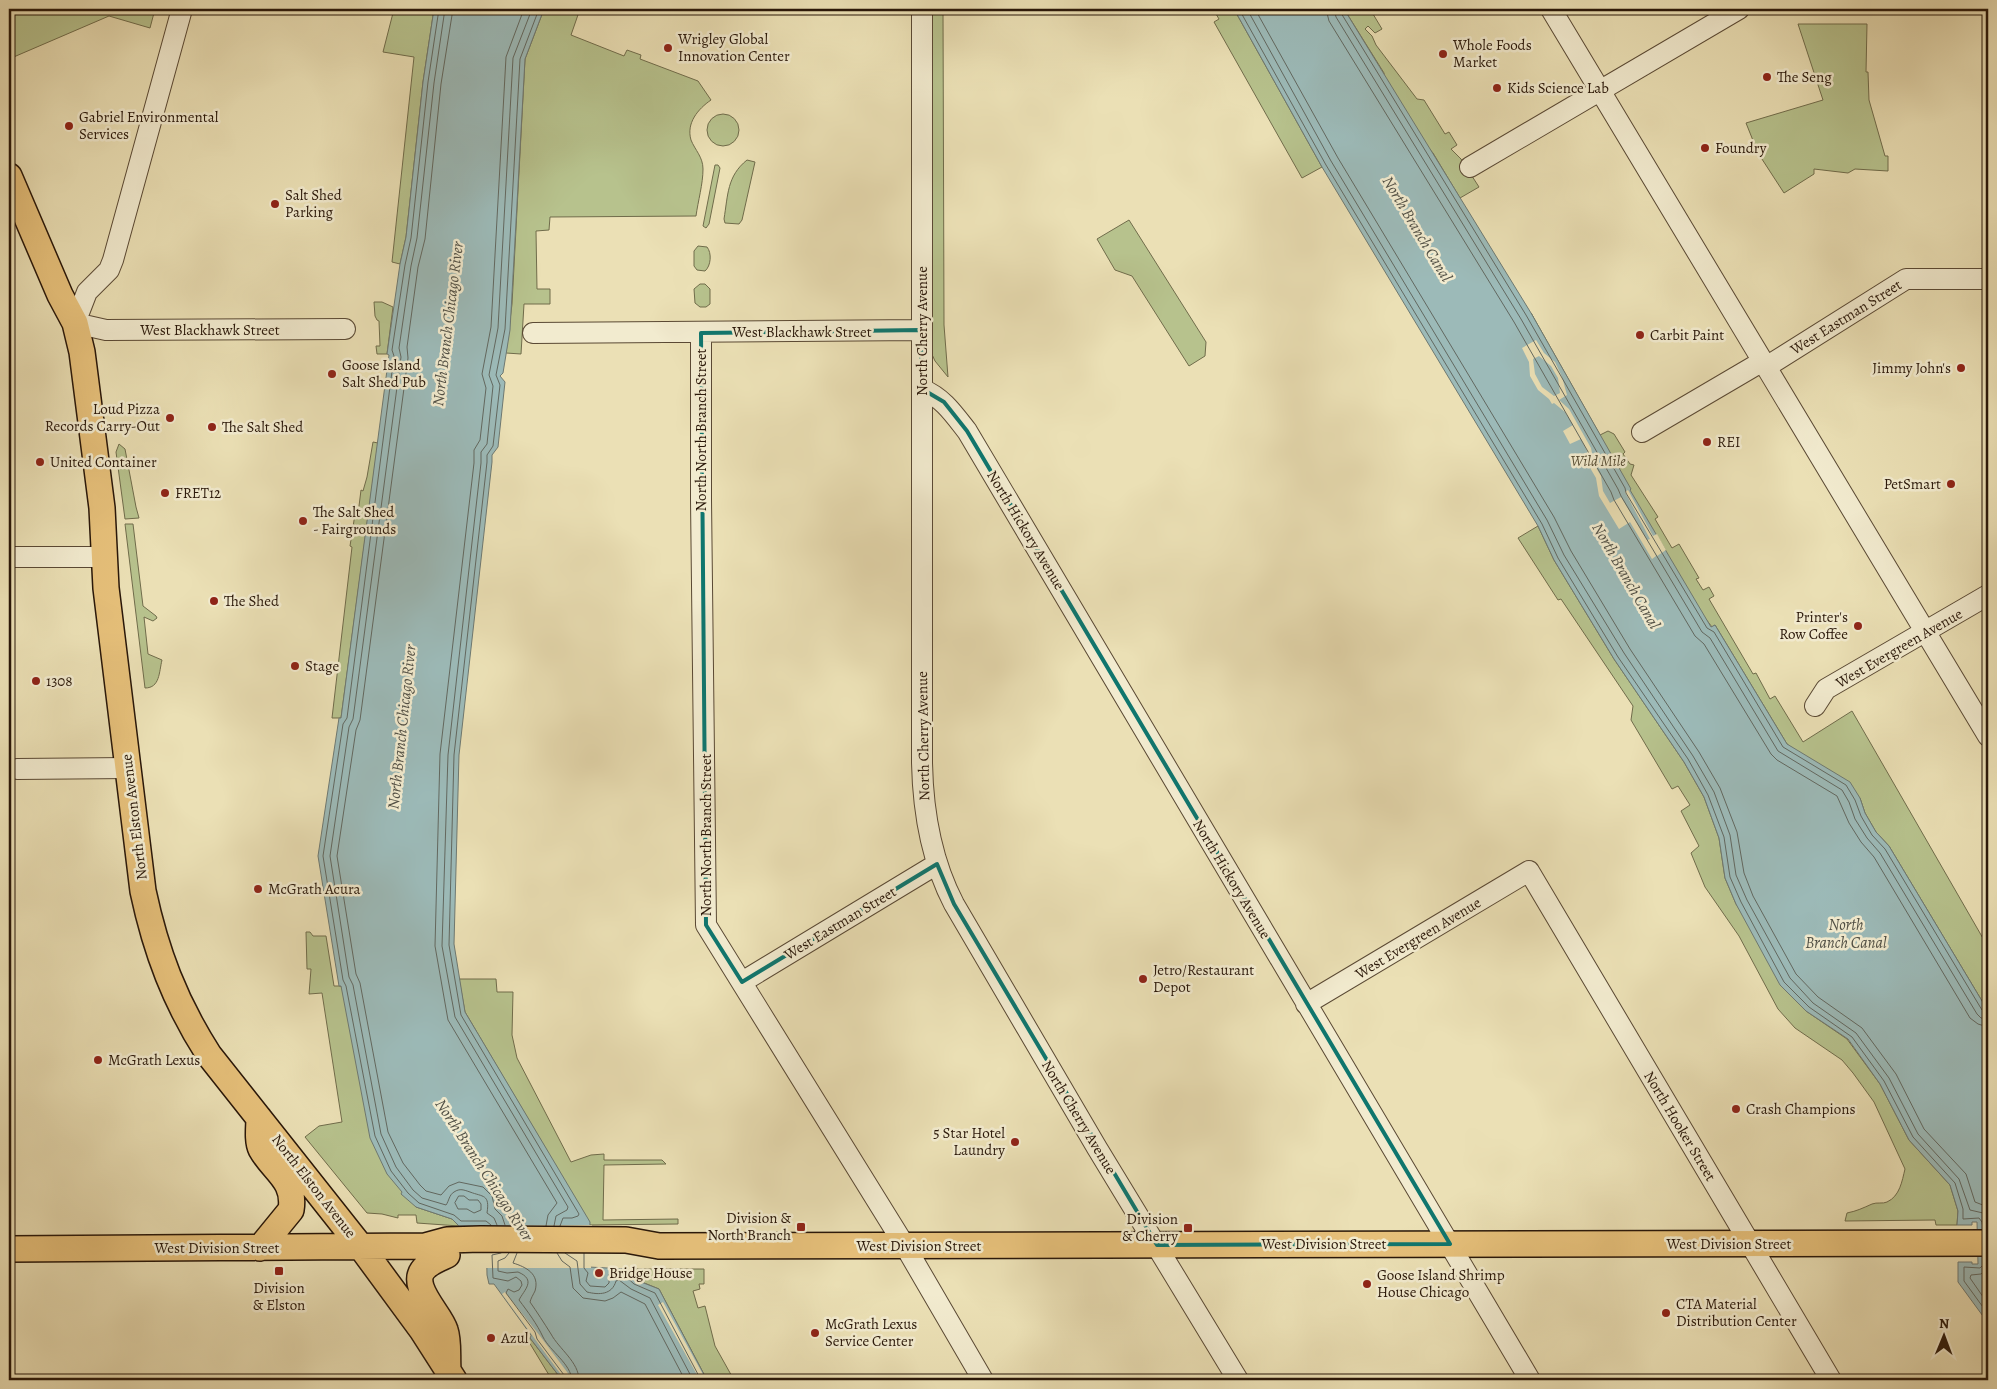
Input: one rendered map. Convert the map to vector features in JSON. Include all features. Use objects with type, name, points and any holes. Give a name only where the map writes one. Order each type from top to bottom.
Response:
[{"type":"main road","name":"North Elston Avenue","points":[[9,176],[60,296],[75,323],[82,352],[92,419],[102,508],[104,557],[143,891],[152,930],[168,979],[192,1027],[209,1055],[361,1247],[451,1374]]},
{"type":"main road","points":[[259,1118],[260,1148],[289,1186],[292,1203],[291,1210],[260,1248]]},
{"type":"main road","name":"West Division Street","points":[[9,1249],[361,1247],[436,1250],[446,1240],[480,1247],[591,1247],[626,1240],[659,1246],[1988,1243]]},
{"type":"main road","points":[[436,1250],[422,1270],[420,1283],[422,1291],[445,1329],[451,1374]]},
{"type":"street","points":[[75,323],[87,292],[109,270],[113,260],[182,9]]},
{"type":"street","name":"North Cherry Avenue","points":[[922,9],[922,789],[926,820],[937,864],[954,904],[1092,1139],[1238,1380]]},
{"type":"street","points":[[1551,9],[1988,736]]},
{"type":"street","points":[[1470,167],[1740,9]]},
{"type":"street","name":"West Eastman Street","points":[[1642,432],[1764,364],[1906,279],[1988,278]]},
{"type":"street","name":"West Blackhawk Street","points":[[75,323],[106,330],[345,329]]},
{"type":"street","name":"West Blackhawk Street","points":[[533,333],[922,330]]},
{"type":"street","name":"North North Branch Street","points":[[701,333],[706,924],[905,1246],[982,1380]]},
{"type":"street","name":"North Hickory Avenue","points":[[922,389],[934,394],[944,402],[967,431],[1530,1380]]},
{"type":"street","points":[[9,557],[104,557]]},
{"type":"street","name":"West Evergreen Avenue","points":[[1815,706],[1826,689],[1988,595]]},
{"type":"street","points":[[17,769],[128,768]]},
{"type":"street","name":"West Eastman Street","points":[[742,982],[937,864]]},
{"type":"street","name":"West Evergreen Avenue","points":[[1306,1004],[1529,871]]},
{"type":"street","name":"North Hooker Street","points":[[1529,871],[1831,1380]]},
{"type":"highlighted area","points":[[921,330],[922,389],[944,402],[967,431],[1450,1244],[1157,1245],[954,904],[937,864],[742,982],[706,925],[701,333]]},
{"type":"green space","points":[[9,9],[155,9],[150,28],[109,16],[9,59]]},
{"type":"green space","points":[[394,9],[434,9],[423,82],[406,237],[400,264],[392,262],[414,57],[383,52]]},
{"type":"green space","points":[[544,9],[580,9],[571,35],[624,56],[627,50],[641,55],[640,59],[698,81],[711,100],[694,117],[690,128],[691,140],[703,165],[696,216],[550,217],[549,230],[536,231],[537,289],[550,289],[550,304],[524,304],[521,354],[506,353],[512,304],[525,59]]},
{"type":"green space","points":[[928,9],[943,9],[944,325],[948,377],[935,361],[930,350]]},
{"type":"green space","points":[[1213,9],[1234,9],[1322,167],[1302,178],[1214,22],[1219,19]]},
{"type":"green space","points":[[1344,9],[1370,9],[1382,29],[1375,33],[1368,26],[1365,29],[1417,99],[1424,100],[1445,134],[1449,132],[1457,145],[1451,149],[1461,159],[1479,187],[1460,198],[1433,153],[1385,99],[1384,73]]},
{"type":"green space","points":[[1798,24],[1867,24],[1866,72],[1868,72],[1869,100],[1885,156],[1888,156],[1888,171],[1855,169],[1848,173],[1814,169],[1814,174],[1784,193],[1758,153],[1746,123],[1823,100]]},
{"type":"green space","points":[[723,114],[729,115],[734,119],[738,124],[738,136],[734,141],[729,145],[723,146],[717,145],[712,141],[708,136],[707,130],[708,124],[712,119],[717,115]]},
{"type":"green space","points":[[747,160],[755,162],[742,220],[739,224],[725,223],[726,202],[732,179],[740,166]]},
{"type":"green space","points":[[715,165],[718,165],[720,168],[709,224],[706,228],[703,226]]},
{"type":"green space","points":[[1129,220],[1206,342],[1205,356],[1189,366],[1132,276],[1115,270],[1097,239]]},
{"type":"green space","points":[[698,246],[707,247],[710,253],[710,263],[705,271],[697,270],[694,266],[694,251]]},
{"type":"green space","points":[[700,284],[705,284],[710,289],[710,304],[706,307],[700,307],[695,303],[694,289]]},
{"type":"green space","points":[[374,302],[382,302],[393,307],[387,354],[377,354],[376,346],[380,346],[379,321],[375,316]]},
{"type":"green space","points":[[1531,313],[1600,435],[1608,431],[1614,434],[1625,452],[1623,454],[1630,464],[1634,465],[1631,475],[1658,517],[1655,519],[1672,548],[1679,544],[1699,578],[1696,579],[1703,590],[1709,587],[1714,596],[1709,599],[1753,674],[1756,673],[1770,699],[1775,696],[1803,742],[1852,711],[1988,947],[1988,1011],[1889,846],[1876,832],[1865,813],[1860,798],[1787,744],[1715,625],[1712,627],[1657,556]]},
{"type":"green space","points":[[373,442],[378,443],[341,718],[332,718],[352,547],[350,546],[355,514],[358,514],[361,490],[363,491],[367,477]]},
{"type":"green space","points":[[119,444],[125,449],[139,518],[125,519],[116,452]]},
{"type":"green space","points":[[125,524],[133,524],[143,606],[157,618],[153,621],[144,617],[148,654],[162,660],[156,682],[154,685],[145,688]]},
{"type":"green space","points":[[1538,526],[1554,560],[1614,659],[1684,762],[1704,797],[1719,838],[1725,878],[1736,904],[1806,1011],[1847,1039],[1880,1084],[1909,1140],[1950,1185],[1958,1211],[1957,1225],[1936,1225],[1935,1220],[1845,1221],[1847,1213],[1874,1203],[1885,1203],[1895,1196],[1900,1188],[1905,1169],[1874,1102],[1842,1060],[1795,1028],[1778,1009],[1739,936],[1705,887],[1691,853],[1699,846],[1681,811],[1690,805],[1678,786],[1672,789],[1631,720],[1633,706],[1561,599],[1558,600],[1518,538]]},
{"type":"green space","points":[[306,932],[310,932],[313,936],[326,936],[334,986],[341,986],[416,1207],[452,1219],[459,1226],[417,1223],[416,1215],[398,1215],[398,1218],[367,1213],[305,1137],[319,1126],[342,1122],[322,993],[309,994],[311,969],[307,969]]},
{"type":"green space","points":[[459,979],[496,979],[497,992],[513,992],[512,1035],[517,1058],[571,1162],[591,1155],[604,1154],[604,1160],[662,1160],[666,1164],[604,1165],[603,1220],[678,1219],[678,1224],[590,1225],[465,1012]]},
{"type":"green space","points":[[636,1269],[704,1269],[704,1284],[699,1284],[700,1289],[693,1291],[698,1308],[705,1306],[715,1346],[734,1380],[707,1380],[659,1289],[637,1280]]},
{"type":"green space","points":[[530,1338],[562,1380],[552,1380],[529,1342],[528,1339]]},
{"type":"water","name":"North Branch Chicago River","points":[[434,9],[544,9],[525,59],[510,330],[503,373],[500,376],[505,382],[498,447],[492,455],[459,755],[454,944],[465,1012],[590,1222],[589,1267],[626,1269],[636,1280],[659,1289],[707,1380],[562,1380],[530,1338],[531,1335],[494,1284],[489,1284],[487,1275],[486,1226],[459,1226],[452,1219],[416,1207],[401,1194],[402,1192],[387,1174],[370,1138],[341,986],[339,986],[318,856],[339,718],[341,718],[389,355],[387,354],[400,264],[406,237],[423,82]]},
{"type":"water","name":"North Branch Canal","points":[[1234,9],[1344,9],[1531,313],[1630,490],[1711,627],[1715,625],[1787,744],[1850,782],[1876,832],[1889,846],[1988,1011],[1988,1323],[1958,1282],[1958,1262],[1978,1264],[1977,1222],[1972,1222],[1972,1225],[1957,1225],[1958,1211],[1950,1185],[1909,1140],[1880,1084],[1848,1039],[1806,1011],[1780,985],[1736,904],[1725,878],[1719,838],[1704,797],[1684,762],[1614,659],[1554,560],[1538,526],[1322,167]]},
{"type":"pier","points":[[1536,340],[1544,353],[1555,362],[1567,395],[1559,400],[1569,409],[1591,448],[1594,464],[1601,476],[1603,491],[1610,503],[1621,497],[1647,540],[1650,539],[1625,492],[1628,490],[1653,536],[1657,534],[1666,550],[1657,556],[1655,553],[1656,556],[1652,559],[1630,522],[1619,529],[1599,496],[1596,478],[1589,466],[1587,451],[1581,439],[1570,444],[1563,431],[1573,425],[1565,412],[1554,403],[1552,404],[1538,390],[1530,376],[1529,362],[1522,348]],"holes":[[[1539,356],[1551,366],[1558,378],[1560,393],[1554,396],[1542,387],[1535,374],[1533,359]]]},
{"type":"pier","points":[[592,1225],[591,1268],[484,1268],[484,1228],[480,1226]]},
{"type":"pier","points":[[505,1292],[573,1380],[565,1380],[502,1294]]},
{"type":"pier","points":[[663,1302],[706,1380],[700,1380],[658,1305]]},
{"type":"railway","points":[[10,1211],[11,1284]]},
{"type":"railway","points":[[9,1358],[11,1380]]},
{"type":"place","name":"Wrigley Global Innovation Center","points":[[668,48]]},
{"type":"place","name":"Whole Foods Market","points":[[1443,54]]},
{"type":"place","name":"The Seng","points":[[1767,77]]},
{"type":"place","name":"Kids Science Lab","points":[[1497,88]]},
{"type":"place","name":"Gabriel Environmental Services","points":[[69,126]]},
{"type":"place","name":"Foundry","points":[[1705,148]]},
{"type":"place","name":"Salt Shed Parking","points":[[275,204]]},
{"type":"place","name":"Carbit Paint","points":[[1640,335]]},
{"type":"place","name":"Jimmy John's","points":[[1961,368]]},
{"type":"place","name":"Goose Island Salt Shed Pub","points":[[332,374]]},
{"type":"place","name":"Loud Pizza Records Carry-Out","points":[[170,418]]},
{"type":"place","name":"The Salt Shed","points":[[212,427]]},
{"type":"place","name":"REI","points":[[1707,442]]},
{"type":"place","name":"United Container","points":[[40,462]]},
{"type":"place","name":"PetSmart","points":[[1951,484]]},
{"type":"place","name":"FRET12","points":[[165,493]]},
{"type":"place","name":"The Salt Shed - Fairgrounds","points":[[303,521]]},
{"type":"place","name":"The Shed","points":[[214,601]]},
{"type":"place","name":"Printer's Row Coffee","points":[[1858,626]]},
{"type":"place","name":"Stage","points":[[295,666]]},
{"type":"place","name":"1308","points":[[36,681]]},
{"type":"place","name":"McGrath Acura","points":[[258,889]]},
{"type":"place","name":"Jetro/Restaurant Depot","points":[[1143,979]]},
{"type":"place","name":"McGrath Lexus","points":[[98,1060]]},
{"type":"place","name":"Crash Champions","points":[[1736,1109]]},
{"type":"place","name":"5 Star Hotel Laundry","points":[[1015,1142]]},
{"type":"place","name":"Division & North Branch","points":[[801,1227]]},
{"type":"place","name":"Division & Cherry","points":[[1188,1228]]},
{"type":"place","name":"Division & Elston","points":[[279,1271]]},
{"type":"place","name":"Bridge House","points":[[599,1273]]},
{"type":"place","name":"Goose Island Shrimp House Chicago","points":[[1367,1284]]},
{"type":"place","name":"CTA Material Distribution Center","points":[[1666,1313]]},
{"type":"place","name":"McGrath Lexus Service Center","points":[[815,1333]]},
{"type":"place","name":"Azul","points":[[491,1338]]},
{"type":"park label","name":"Wild Mile","points":[[1598,461]]}]
